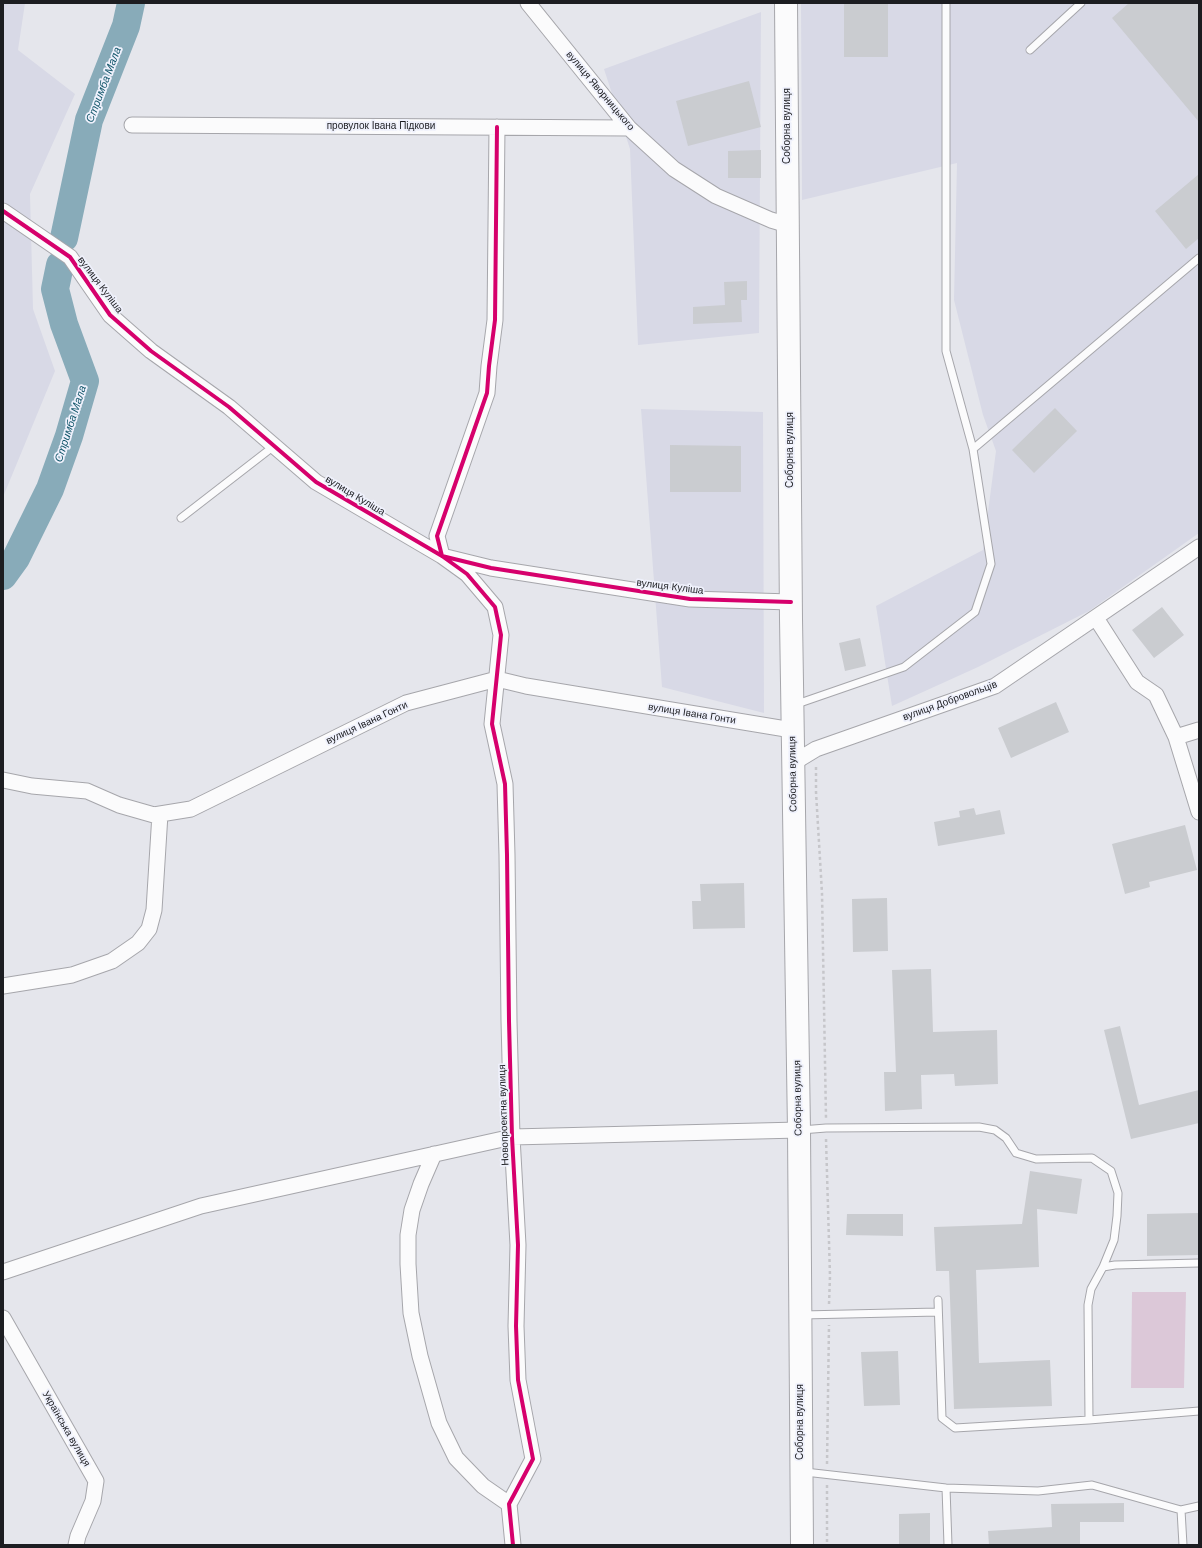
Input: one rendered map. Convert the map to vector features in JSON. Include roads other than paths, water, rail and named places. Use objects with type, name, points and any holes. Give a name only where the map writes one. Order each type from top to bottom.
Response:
[{"type":"main road","name":"Соборна вулиця","points":[[786,3],[792,730],[799,1130],[800,1472],[802,1545]]},
{"type":"street","name":"вулиця Яворницького","points":[[528,3],[629,128],[674,169],[716,196],[788,225]]},
{"type":"street","name":"провулок Івана Підкови","points":[[132,125],[629,128]]},
{"type":"street","points":[[442,556],[437,536],[487,393],[495,320],[497,127]]},
{"type":"street","name":"вулиця Куліша","points":[[3,211],[70,257],[110,314],[151,351],[229,407],[316,482],[442,556],[491,568],[690,599],[791,602]]},
{"type":"street","name":"вулиця Добровольців","points":[[793,763],[816,748],[994,686],[1199,547]]},
{"type":"street","name":"Новопроектна вулиця","points":[[442,556],[467,574],[495,607],[501,635],[498,679],[492,724],[504,784],[507,855],[508,1021],[518,1245],[516,1326],[518,1380],[533,1459],[509,1504]]},
{"type":"street","points":[[1096,618],[1137,682],[1156,695],[1176,736],[1199,812]]},
{"type":"street","name":"вулиця Івана Гонти","points":[[3,780],[32,786],[87,791],[119,805],[154,815],[191,808],[406,703],[498,679],[526,686],[792,730]]},
{"type":"street","points":[[1176,736],[1199,730]]},
{"type":"street","points":[[3,986],[72,975],[112,961],[138,943],[149,929],[154,910],[160,814]]},
{"type":"street","points":[[3,1272],[201,1206],[512,1137],[799,1130]]},
{"type":"street","points":[[434,1154],[412,1210],[408,1235],[411,1313],[418,1348],[439,1423],[456,1458],[483,1486],[509,1504],[513,1545]]},
{"type":"street","name":"Українська вулиця","points":[[3,1318],[96,1481],[93,1501],[78,1536],[76,1545]]},
{"type":"lane","points":[[792,706],[904,667],[975,612],[991,564],[973,449],[946,351],[946,3]]},
{"type":"lane","points":[[1030,50],[1081,3]]},
{"type":"lane","points":[[973,449],[1199,258]]},
{"type":"lane","points":[[181,518],[274,446]]},
{"type":"lane","points":[[799,1130],[826,1128],[979,1126],[995,1130],[1006,1138],[1016,1153],[1036,1159],[1092,1158],[1111,1171],[1118,1193],[1118,1216],[1114,1240],[1103,1267],[1091,1289],[1088,1305],[1089,1420]]},
{"type":"lane","points":[[1103,1267],[1115,1265],[1199,1263]]},
{"type":"lane","points":[[938,1300],[942,1418],[955,1428],[1089,1420],[1199,1411]]},
{"type":"lane","points":[[800,1315],[938,1312]]},
{"type":"lane","points":[[800,1472],[946,1488],[1038,1491],[1092,1485],[1181,1510],[1199,1506]]},
{"type":"lane","points":[[946,1488],[948,1545]]},
{"type":"lane","points":[[1181,1510],[1183,1545]]},
{"type":"waterway","name":"Стримба Мала","points":[[64,238],[89,120],[126,26],[131,3]]},
{"type":"waterway","name":"Стримба Мала","points":[[3,576],[16,558],[50,489],[69,436],[85,381],[64,324],[55,289],[60,265]]}]
